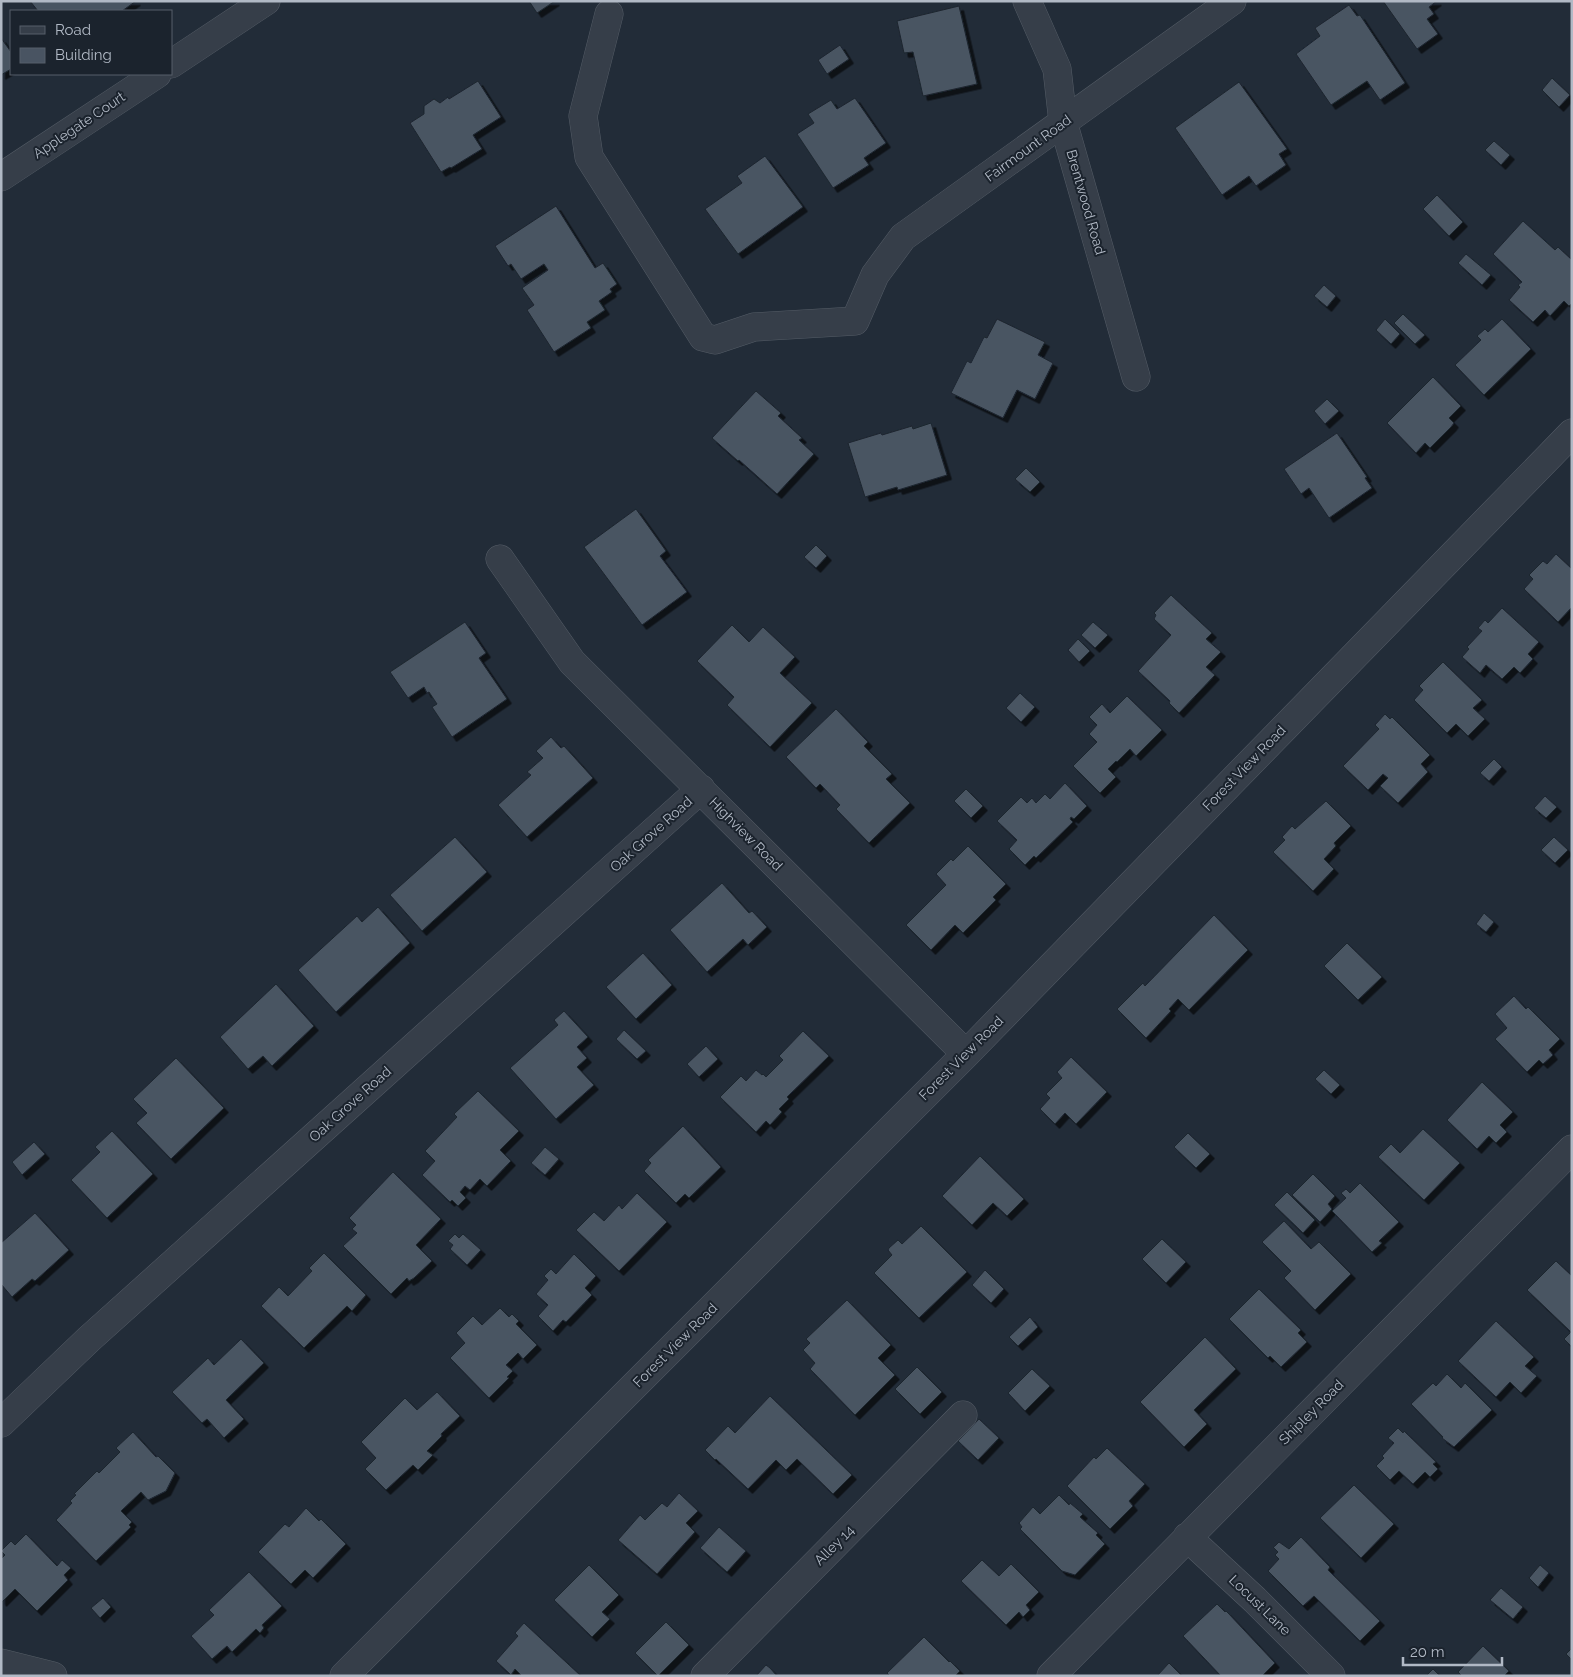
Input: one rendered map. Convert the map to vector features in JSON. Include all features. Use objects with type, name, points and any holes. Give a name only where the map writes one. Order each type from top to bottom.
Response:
[{"type":"street","points":[[172,63],[266,1]]},
{"type":"street","name":"Brentwood Road","points":[[1027,1],[1057,68],[1063,122],[1136,377]]},
{"type":"street","name":"Fairmount Road","points":[[609,14],[582,116],[589,157],[703,337],[715,340],[754,327],[855,321],[875,274],[903,238],[1232,1]]},
{"type":"street","name":"Applegate Court","points":[[1,177],[155,75]]},
{"type":"street","name":"Forest View Road","points":[[344,1676],[966,1054],[1572,433]]},
{"type":"street","name":"Highview Road","points":[[500,559],[572,662],[966,1054]]},
{"type":"street","name":"Oak Grove Road","points":[[1,1423],[97,1332],[701,789]]},
{"type":"street","name":"Shipley Road","points":[[1051,1676],[1572,1149]]},
{"type":"street","name":"Alley 14","points":[[705,1676],[963,1415]]},
{"type":"street","name":"Locust Lane","points":[[1187,1537],[1256,1600],[1331,1676]]},
{"type":"street","points":[[1,1663],[53,1676]]},
{"type":"building","points":[[30,1],[136,1],[123,10],[37,10]]},
{"type":"building","points":[[529,1],[555,1],[537,13]]},
{"type":"building","points":[[1383,1],[1437,1],[1429,7],[1434,14],[1427,19],[1438,34],[1417,49]]},
{"type":"building","points":[[1349,5],[1357,16],[1360,15],[1405,83],[1380,100],[1367,81],[1331,105],[1296,54],[1320,36],[1315,28]]},
{"type":"building","points":[[959,6],[977,84],[923,96],[913,52],[904,53],[897,21]]},
{"type":"building","points":[[1,38],[10,51],[10,70],[1,75]]},
{"type":"building","points":[[840,45],[849,59],[827,74],[818,60]]},
{"type":"building","points":[[1552,78],[1570,95],[1559,107],[1542,90]]},
{"type":"building","points":[[478,81],[501,117],[473,135],[482,149],[441,172],[410,123],[424,114],[424,106],[434,99],[440,103]]},
{"type":"building","points":[[1239,82],[1287,149],[1279,154],[1286,165],[1256,186],[1249,176],[1222,195],[1175,128]]},
{"type":"building","points":[[855,98],[886,143],[864,158],[869,165],[833,188],[797,134],[814,123],[808,114],[831,100],[837,109]]},
{"type":"building","points":[[1494,141],[1510,155],[1501,165],[1485,150]]},
{"type":"building","points":[[765,156],[803,207],[738,254],[705,209],[742,183],[737,176]]},
{"type":"building","points":[[1437,195],[1463,222],[1449,236],[1423,209]]},
{"type":"building","points":[[556,206],[595,268],[603,263],[617,284],[610,289],[612,292],[599,301],[605,310],[587,322],[591,328],[554,352],[527,310],[534,305],[522,288],[548,270],[544,264],[521,279],[511,264],[508,266],[495,246]]},
{"type":"building","points":[[1523,221],[1555,250],[1558,247],[1572,260],[1572,303],[1569,306],[1564,301],[1550,316],[1545,310],[1533,322],[1509,300],[1522,282],[1493,254]]},
{"type":"building","points":[[1466,254],[1491,275],[1482,285],[1458,263]]},
{"type":"building","points":[[1324,285],[1336,296],[1327,307],[1314,296]]},
{"type":"building","points":[[1403,314],[1425,335],[1415,344],[1394,323]]},
{"type":"building","points":[[997,319],[1045,342],[1038,355],[1053,363],[1035,399],[1017,390],[1003,418],[951,393],[967,361],[971,363],[984,337],[987,338]]},
{"type":"building","points":[[1385,319],[1400,334],[1391,344],[1376,330]]},
{"type":"building","points":[[1502,319],[1531,349],[1484,395],[1455,365],[1481,340],[1477,336],[1485,329],[1488,332]]},
{"type":"building","points":[[1433,377],[1461,406],[1449,418],[1454,423],[1451,427],[1430,448],[1425,443],[1416,453],[1387,423]]},
{"type":"building","points":[[756,391],[781,413],[778,416],[802,438],[799,440],[814,454],[777,494],[712,438]]},
{"type":"building","points":[[1327,399],[1339,411],[1325,424],[1314,411]]},
{"type":"building","points":[[931,423],[947,475],[898,490],[897,487],[865,497],[848,443],[881,433],[882,435],[912,426],[913,429]]},
{"type":"building","points":[[1337,433],[1367,477],[1365,478],[1372,488],[1329,518],[1309,488],[1301,494],[1284,469]]},
{"type":"building","points":[[1026,468],[1040,482],[1030,492],[1015,479]]},
{"type":"building","points":[[636,509],[666,551],[660,556],[687,592],[642,625],[584,547]]},
{"type":"building","points":[[816,545],[827,556],[816,568],[804,557]]},
{"type":"building","points":[[1556,554],[1572,569],[1572,607],[1558,622],[1524,589],[1533,579],[1529,575],[1543,561],[1547,564]]},
{"type":"building","points":[[1171,595],[1212,633],[1206,639],[1221,652],[1206,667],[1215,675],[1179,713],[1169,703],[1170,701],[1138,671],[1171,635],[1154,619],[1156,615],[1154,613]]},
{"type":"building","points":[[1502,608],[1539,642],[1528,654],[1533,659],[1520,673],[1514,667],[1502,679],[1486,665],[1480,673],[1462,657],[1469,649],[1467,647],[1482,631],[1478,628],[1485,620],[1488,623]]},
{"type":"building","points":[[465,622],[486,653],[479,658],[507,699],[452,737],[432,707],[437,704],[429,692],[427,693],[424,687],[408,698],[390,672]]},
{"type":"building","points":[[1093,622],[1108,635],[1095,648],[1081,635]]},
{"type":"building","points":[[732,625],[749,642],[763,627],[795,657],[780,673],[812,703],[770,747],[727,705],[734,697],[697,661]]},
{"type":"building","points":[[1078,639],[1090,651],[1079,662],[1068,650]]},
{"type":"building","points":[[1443,662],[1482,700],[1473,708],[1485,719],[1468,736],[1456,724],[1447,733],[1414,700],[1423,690],[1419,686]]},
{"type":"building","points":[[1020,693],[1035,707],[1021,722],[1006,708]]},
{"type":"building","points":[[1127,696],[1162,730],[1136,756],[1130,749],[1108,769],[1116,777],[1100,793],[1073,766],[1097,742],[1089,734],[1097,725],[1089,717],[1102,704],[1110,713]]},
{"type":"building","points":[[836,709],[868,742],[864,746],[892,774],[886,779],[910,803],[869,843],[836,809],[840,805],[820,784],[816,788],[786,757]]},
{"type":"building","points":[[1385,714],[1390,719],[1392,717],[1430,755],[1421,764],[1428,772],[1398,803],[1380,786],[1388,778],[1383,774],[1368,790],[1343,766],[1379,729],[1375,725]]},
{"type":"building","points":[[551,737],[561,748],[564,746],[593,778],[527,837],[498,805],[531,775],[527,772],[543,758],[536,751]]},
{"type":"building","points":[[1494,759],[1502,767],[1489,781],[1480,773]]},
{"type":"building","points":[[1065,783],[1087,806],[1074,819],[1071,817],[1070,819],[1073,822],[1036,858],[1034,856],[1025,865],[1009,849],[1017,840],[997,821],[1021,797],[1027,803],[1032,798],[1036,803],[1045,794],[1050,799]]},
{"type":"building","points":[[966,789],[983,806],[971,818],[954,801]]},
{"type":"building","points":[[1545,796],[1557,807],[1546,818],[1534,808]]},
{"type":"building","points":[[1326,801],[1351,826],[1334,843],[1336,846],[1324,859],[1334,869],[1313,891],[1273,852],[1285,840],[1282,837],[1292,826],[1295,829]]},
{"type":"building","points":[[455,837],[487,872],[422,931],[390,895]]},
{"type":"building","points":[[1554,837],[1568,850],[1555,863],[1541,850]]},
{"type":"building","points":[[968,846],[1006,884],[993,897],[996,900],[963,933],[955,925],[931,950],[906,925],[946,885],[936,874]]},
{"type":"building","points":[[722,883],[749,913],[752,911],[767,927],[748,945],[743,939],[707,972],[670,930]]},
{"type":"building","points":[[378,907],[410,943],[336,1012],[298,970],[357,916],[362,922]]},
{"type":"building","points":[[1484,913],[1494,922],[1486,932],[1476,924]]},
{"type":"building","points":[[1214,915],[1248,950],[1189,1010],[1178,999],[1169,1009],[1171,1011],[1146,1038],[1117,1009],[1143,983],[1145,986]]},
{"type":"building","points":[[1347,943],[1382,977],[1358,1000],[1324,966]]},
{"type":"building","points":[[643,953],[672,985],[636,1019],[606,987]]},
{"type":"building","points":[[276,984],[314,1026],[272,1066],[263,1056],[248,1069],[220,1037]]},
{"type":"building","points":[[1514,996],[1526,1009],[1528,1007],[1560,1039],[1549,1050],[1553,1055],[1543,1064],[1539,1060],[1527,1072],[1495,1039],[1507,1028],[1495,1014]]},
{"type":"building","points":[[564,1011],[588,1037],[577,1047],[587,1058],[577,1067],[594,1085],[556,1119],[510,1068],[558,1025],[554,1020]]},
{"type":"building","points":[[624,1030],[646,1051],[637,1059],[616,1039]]},
{"type":"building","points":[[803,1031],[829,1056],[787,1097],[789,1099],[779,1109],[782,1112],[770,1125],[766,1121],[756,1132],[720,1097],[741,1076],[746,1081],[756,1070],[766,1077],[783,1060],[779,1056]]},
{"type":"building","points":[[706,1046],[718,1059],[699,1077],[687,1064]]},
{"type":"building","points":[[1071,1057],[1107,1092],[1076,1124],[1065,1113],[1055,1124],[1040,1109],[1050,1098],[1046,1094],[1062,1078],[1057,1072]]},
{"type":"building","points":[[176,1058],[224,1108],[171,1159],[136,1123],[147,1113],[133,1099]]},
{"type":"building","points":[[1324,1070],[1340,1085],[1331,1094],[1315,1079]]},
{"type":"building","points":[[1482,1082],[1513,1112],[1500,1125],[1507,1132],[1496,1143],[1489,1136],[1477,1149],[1447,1120]]},
{"type":"building","points":[[478,1091],[519,1131],[500,1150],[511,1161],[487,1186],[480,1179],[470,1190],[465,1186],[460,1192],[466,1198],[458,1206],[452,1200],[450,1202],[422,1175],[435,1161],[425,1151],[457,1117],[454,1114]]},
{"type":"building","points":[[683,1126],[721,1167],[689,1198],[685,1194],[676,1203],[644,1171],[651,1163],[648,1160]]},
{"type":"building","points":[[1423,1129],[1460,1163],[1424,1200],[1378,1157],[1391,1144],[1400,1153]]},
{"type":"building","points":[[112,1131],[153,1174],[107,1218],[71,1180],[100,1152],[95,1147]]},
{"type":"building","points":[[1188,1133],[1210,1154],[1196,1168],[1174,1147]]},
{"type":"building","points":[[34,1142],[45,1154],[22,1175],[12,1162]]},
{"type":"building","points":[[545,1147],[559,1159],[545,1175],[531,1163]]},
{"type":"building","points":[[980,1156],[1024,1199],[1007,1216],[993,1203],[972,1225],[942,1196]]},
{"type":"building","points":[[393,1172],[441,1219],[416,1245],[432,1261],[414,1278],[409,1281],[407,1278],[391,1294],[343,1246],[357,1233],[352,1229],[356,1225],[349,1218]]},
{"type":"building","points":[[1313,1174],[1335,1196],[1328,1204],[1332,1209],[1320,1222],[1292,1195]]},
{"type":"building","points":[[1360,1183],[1399,1222],[1379,1241],[1382,1243],[1372,1252],[1332,1211],[1346,1198],[1341,1193],[1346,1189],[1350,1193]]},
{"type":"building","points":[[1287,1192],[1315,1220],[1303,1233],[1274,1205]]},
{"type":"building","points":[[637,1193],[667,1222],[619,1271],[576,1230],[594,1212],[604,1221],[619,1205],[622,1209]]},
{"type":"building","points":[[35,1213],[69,1250],[35,1281],[32,1279],[12,1297],[1,1284],[1,1243]]},
{"type":"building","points":[[1284,1221],[1311,1249],[1319,1242],[1351,1274],[1315,1310],[1284,1278],[1291,1271],[1262,1242]]},
{"type":"building","points":[[921,1226],[967,1272],[919,1318],[874,1273],[892,1255],[888,1250],[889,1248],[898,1240],[902,1244]]},
{"type":"building","points":[[455,1234],[459,1238],[463,1234],[481,1250],[467,1265],[450,1249],[453,1245],[448,1241]]},
{"type":"building","points":[[1162,1239],[1186,1262],[1166,1283],[1142,1259]]},
{"type":"building","points":[[324,1253],[366,1295],[352,1311],[347,1306],[304,1348],[261,1306],[279,1287],[288,1296],[312,1271],[309,1268]]},
{"type":"building","points":[[574,1254],[596,1276],[585,1288],[592,1295],[566,1322],[563,1320],[553,1331],[538,1316],[548,1305],[536,1294],[548,1280],[544,1276],[551,1269],[556,1274]]},
{"type":"building","points":[[1556,1261],[1572,1276],[1571,1332],[1527,1290]]},
{"type":"building","points":[[985,1270],[1004,1289],[991,1303],[972,1285]]},
{"type":"building","points":[[1259,1289],[1301,1330],[1298,1333],[1307,1342],[1281,1367],[1270,1356],[1268,1358],[1229,1319]]},
{"type":"building","points":[[847,1300],[891,1345],[878,1358],[895,1375],[855,1415],[810,1369],[815,1363],[803,1350],[810,1343],[806,1339]]},
{"type":"building","points":[[500,1308],[509,1317],[512,1314],[519,1321],[516,1324],[537,1345],[523,1359],[518,1353],[506,1365],[513,1371],[507,1377],[509,1378],[489,1398],[450,1358],[465,1343],[456,1333],[473,1316],[482,1325]]},
{"type":"building","points":[[1030,1317],[1038,1327],[1018,1346],[1009,1337]]},
{"type":"building","points":[[1496,1321],[1534,1357],[1525,1366],[1537,1376],[1521,1393],[1510,1382],[1496,1397],[1458,1361]]},
{"type":"building","points":[[1572,1331],[1572,1347],[1564,1339]]},
{"type":"building","points":[[1205,1337],[1236,1369],[1194,1410],[1207,1424],[1184,1447],[1140,1402]]},
{"type":"building","points":[[241,1339],[264,1363],[226,1400],[244,1419],[224,1438],[207,1419],[202,1423],[172,1392],[208,1358],[214,1365]]},
{"type":"building","points":[[917,1367],[942,1392],[920,1414],[895,1389]]},
{"type":"building","points":[[1032,1369],[1050,1386],[1025,1411],[1008,1393]]},
{"type":"building","points":[[1447,1374],[1461,1388],[1465,1383],[1492,1410],[1454,1447],[1442,1438],[1411,1404],[1433,1383],[1436,1386]]},
{"type":"building","points":[[437,1392],[460,1416],[427,1451],[433,1455],[418,1470],[413,1465],[386,1490],[365,1469],[376,1458],[361,1442],[405,1398],[417,1410]]},
{"type":"building","points":[[770,1396],[852,1475],[833,1494],[797,1459],[786,1470],[776,1460],[748,1489],[705,1450],[728,1426],[735,1433]]},
{"type":"building","points":[[979,1419],[999,1438],[978,1460],[958,1441]]},
{"type":"building","points":[[1398,1428],[1403,1433],[1404,1431],[1436,1462],[1433,1464],[1438,1469],[1430,1477],[1425,1472],[1413,1484],[1399,1471],[1390,1480],[1376,1466],[1394,1443],[1388,1438]]},
{"type":"building","points":[[133,1432],[156,1457],[158,1456],[175,1473],[166,1491],[148,1500],[141,1492],[121,1511],[132,1522],[129,1525],[131,1527],[96,1561],[56,1520],[72,1503],[70,1501],[76,1495],[74,1494],[120,1452],[116,1448]]},
{"type":"building","points":[[1107,1448],[1145,1484],[1129,1501],[1133,1506],[1110,1529],[1067,1486],[1094,1457],[1096,1459]]},
{"type":"building","points":[[1354,1485],[1394,1524],[1361,1558],[1320,1518]]},
{"type":"building","points":[[679,1493],[698,1511],[686,1523],[695,1532],[657,1574],[618,1540],[640,1515],[645,1520],[662,1503],[667,1507]]},
{"type":"building","points":[[1059,1495],[1069,1505],[1070,1503],[1083,1514],[1080,1517],[1098,1533],[1096,1535],[1105,1544],[1075,1575],[1062,1571],[1020,1529],[1022,1527],[1019,1523],[1033,1507],[1040,1514]]},
{"type":"building","points":[[306,1508],[319,1521],[321,1519],[346,1544],[313,1578],[305,1570],[291,1584],[258,1552],[285,1524],[289,1527]]},
{"type":"building","points":[[719,1527],[746,1551],[727,1572],[700,1548]]},
{"type":"building","points":[[26,1534],[57,1566],[62,1560],[71,1568],[64,1575],[68,1580],[37,1611],[15,1589],[2,1602],[1,1600],[1,1559],[5,1555],[1,1551],[11,1541],[15,1545]]},
{"type":"building","points":[[1301,1537],[1330,1567],[1328,1570],[1380,1621],[1360,1641],[1314,1596],[1303,1606],[1268,1571],[1279,1559],[1275,1555],[1278,1552],[1273,1547],[1279,1542],[1289,1549]]},
{"type":"building","points":[[982,1560],[999,1576],[1011,1564],[1039,1592],[1026,1605],[1030,1610],[1023,1617],[1019,1612],[1006,1625],[961,1581]]},
{"type":"building","points":[[589,1565],[619,1595],[602,1612],[610,1619],[592,1637],[554,1600]]},
{"type":"building","points":[[1540,1565],[1549,1573],[1538,1587],[1529,1578]]},
{"type":"building","points":[[249,1572],[282,1606],[262,1625],[264,1628],[260,1633],[256,1629],[232,1652],[227,1646],[212,1659],[191,1636],[214,1615],[209,1610]]},
{"type":"building","points":[[1501,1588],[1523,1607],[1513,1619],[1490,1600]]},
{"type":"building","points":[[103,1598],[111,1607],[100,1618],[91,1608]]},
{"type":"building","points":[[1217,1604],[1229,1614],[1275,1663],[1262,1676],[1221,1676],[1183,1636]]},
{"type":"building","points":[[666,1622],[689,1645],[658,1676],[635,1653]]},
{"type":"building","points":[[524,1623],[581,1676],[522,1676],[515,1669],[511,1675],[496,1661],[518,1636],[515,1633]]},
{"type":"building","points":[[924,1637],[960,1671],[955,1676],[890,1676],[887,1673]]},
{"type":"building","points":[[1483,1646],[1509,1671],[1504,1676],[1462,1676],[1458,1672]]},
{"type":"building","points":[[1572,1648],[1572,1660],[1566,1654]]},
{"type":"building","points":[[1169,1663],[1182,1676],[1157,1676]]},
{"type":"building","points":[[766,1665],[770,1668],[777,1676],[756,1676]]},
{"type":"building","points":[[1433,1669],[1440,1676],[1426,1676]]}]
